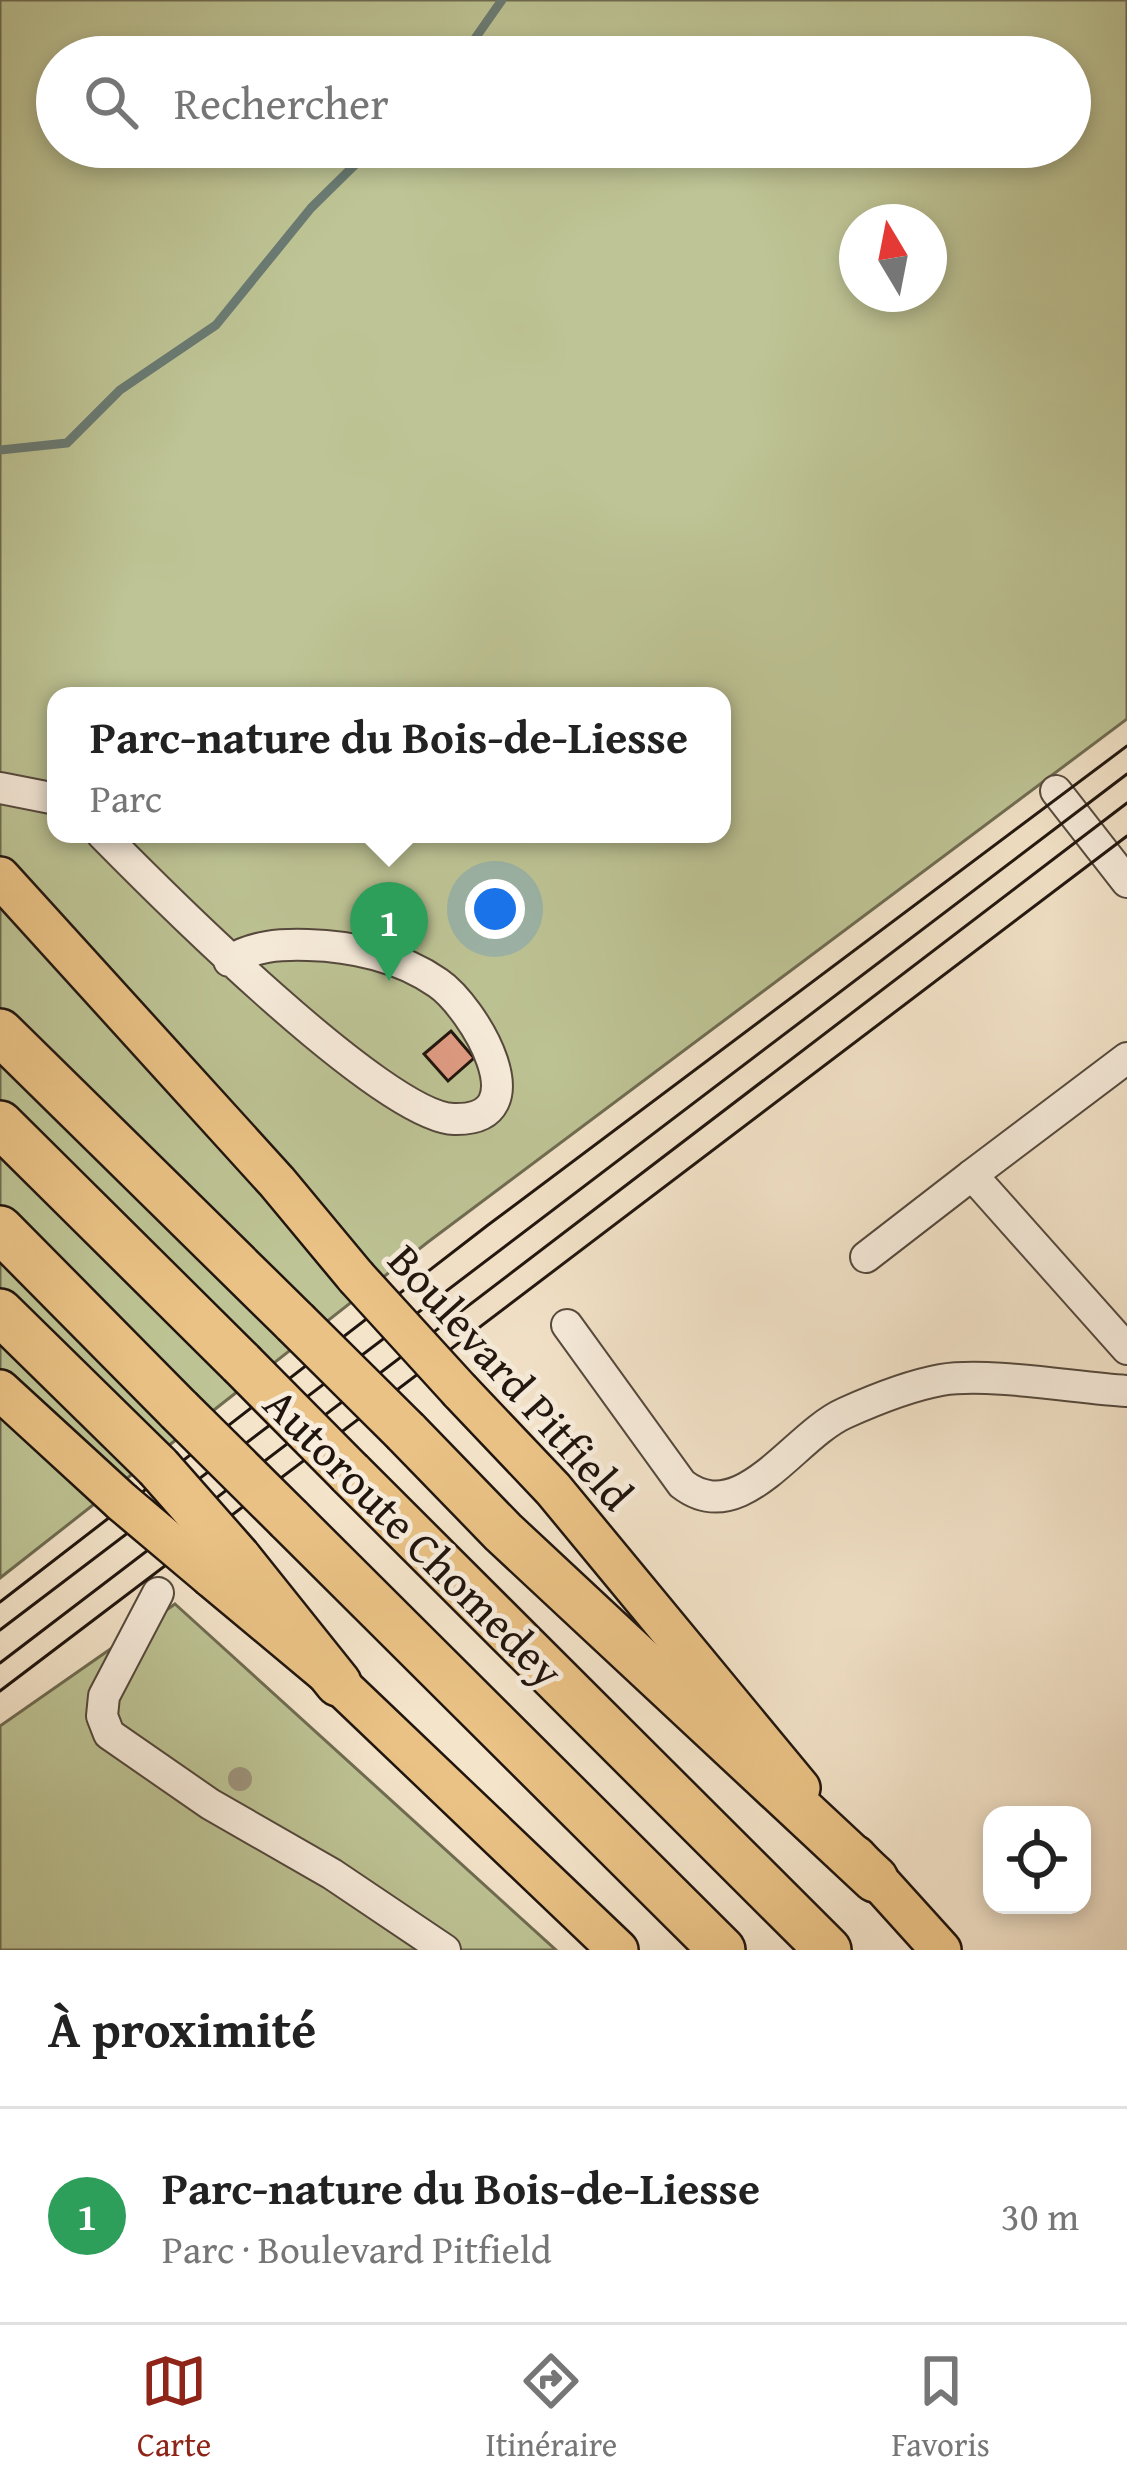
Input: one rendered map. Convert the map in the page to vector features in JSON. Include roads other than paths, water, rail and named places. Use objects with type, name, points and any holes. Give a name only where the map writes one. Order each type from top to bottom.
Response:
[{"type":"highway","points":[[0,1032],[503,1532],[875,1879]]},
{"type":"highway","name":"Autoroute Chomedey","points":[[0,1124],[828,1950]]},
{"type":"highway","name":"Autoroute Chomedey","points":[[0,1229],[722,1950]]},
{"type":"highway","points":[[0,1312],[135,1444],[225,1568],[338,1683]]},
{"type":"main road","name":"Boulevard Pitfield","points":[[0,877],[553,1490],[875,1879],[941,1950]]},
{"type":"main road","points":[[0,1390],[93,1476],[225,1568]]},
{"type":"main road","points":[[338,1683],[619,1950]]},
{"type":"lane","points":[[0,788],[47,797]]},
{"type":"lane","points":[[1056,791],[1127,882]]},
{"type":"lane","points":[[111,843],[229,961],[412,1106],[451,1120],[472,1118],[489,1106],[497,1079],[481,1033],[442,985],[417,970],[334,946],[262,947],[229,961]]},
{"type":"lane","points":[[866,1257],[1127,1058]]},
{"type":"lane","points":[[972,1175],[1127,1349]]},
{"type":"lane","points":[[567,1325],[682,1484],[700,1497],[718,1501],[746,1489],[838,1416],[899,1390],[946,1379],[1127,1391]]},
{"type":"lane","points":[[158,1594],[104,1696],[102,1716],[110,1734],[210,1804],[332,1874],[445,1950]]},
{"type":"waterway","points":[[477,36],[502,0]]},
{"type":"waterway","points":[[0,450],[67,443],[120,390],[216,325],[311,208],[352,168]]},
{"type":"tram line","points":[[0,1602],[488,1225],[1127,746]]},
{"type":"tram line","points":[[0,1630],[1127,774]]},
{"type":"tram line","points":[[0,1663],[1127,803]]},
{"type":"tram line","points":[[0,1691],[1127,836]]},
{"type":"place","name":"Parc-nature du Bois-de-Liesse","points":[[389,981]]}]
